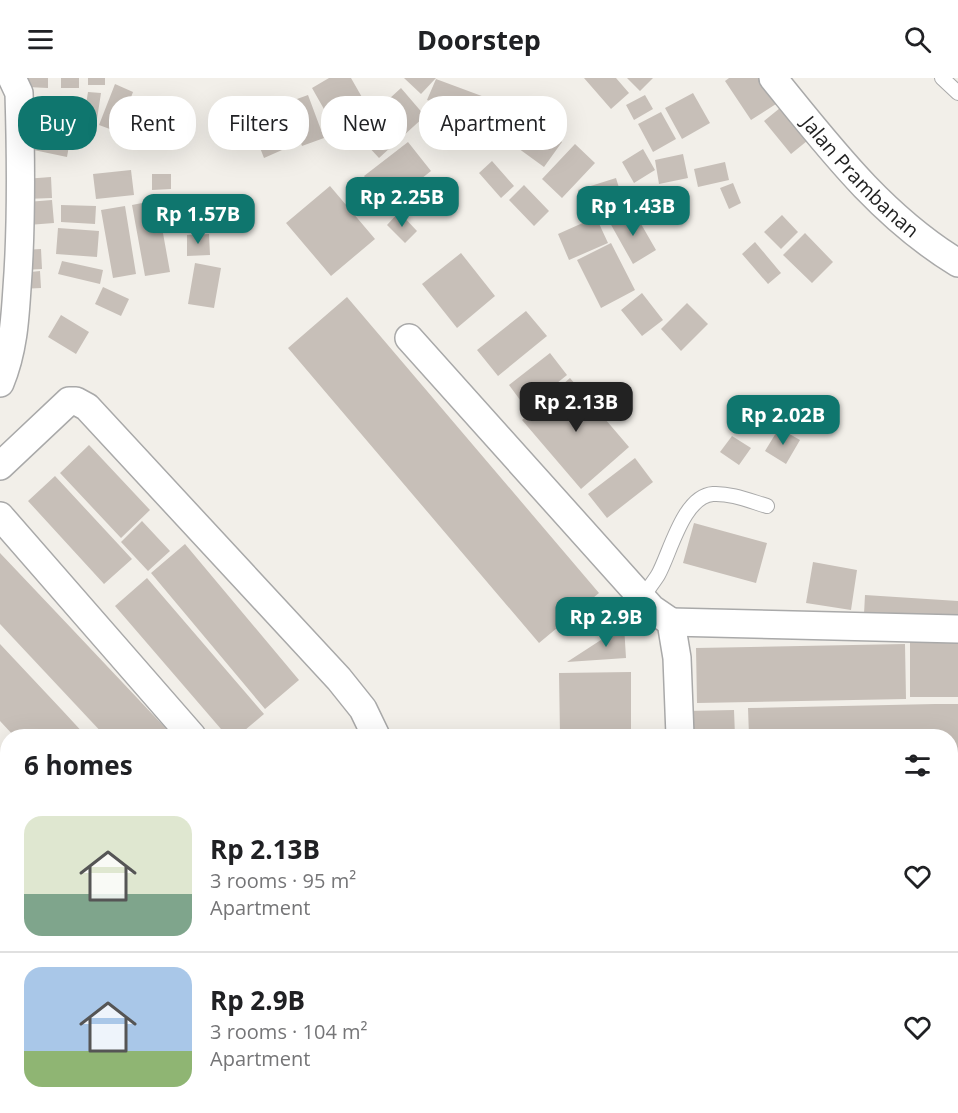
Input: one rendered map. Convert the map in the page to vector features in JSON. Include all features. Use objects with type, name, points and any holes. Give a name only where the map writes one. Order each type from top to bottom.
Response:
[{"type":"street","name":"Jalan Prambanan","points":[[773,78],[847,170],[899,221],[958,262]]},
{"type":"street","points":[[0,382],[8,365],[14,330],[19,260],[18,83]]},
{"type":"street","points":[[409,338],[652,609],[671,622],[958,629]]},
{"type":"street","points":[[0,466],[69,401],[76,401],[87,406],[339,680],[363,709],[373,729]]},
{"type":"street","points":[[0,516],[186,729]]},
{"type":"street","points":[[671,622],[677,658],[680,729]]},
{"type":"lane","points":[[942,78],[958,93]]},
{"type":"lane","points":[[642,598],[659,574],[686,515],[699,500],[711,494],[729,495],[767,506]]},
{"type":"building","points":[[27,78],[48,78],[48,88],[27,87]]},
{"type":"building","points":[[61,78],[79,78],[79,88],[61,88]]},
{"type":"building","points":[[88,78],[105,78],[105,85],[88,85]]},
{"type":"building","points":[[329,78],[351,78],[361,96],[321,96],[321,104],[312,88]]},
{"type":"building","points":[[404,78],[436,78],[421,94]]},
{"type":"building","points":[[584,78],[616,78],[629,93],[611,109]]},
{"type":"building","points":[[627,78],[653,78],[640,91]]},
{"type":"building","points":[[729,78],[758,78],[776,104],[751,120],[725,81]]},
{"type":"building","points":[[436,79],[482,96],[429,96]]},
{"type":"building","points":[[115,84],[133,92],[132,96],[110,96]]},
{"type":"building","points":[[401,88],[419,109],[419,121],[407,132],[407,96],[392,96]]},
{"type":"building","points":[[88,92],[101,93],[97,119],[97,96],[87,96]]},
{"type":"building","points":[[693,93],[710,123],[682,139],[665,108]]},
{"type":"building","points":[[645,95],[653,109],[634,120],[626,105]]},
{"type":"building","points":[[309,98],[321,130],[321,139],[309,143]]},
{"type":"building","points":[[109,99],[109,129],[99,125]]},
{"type":"building","points":[[780,108],[807,141],[791,154],[764,121]]},
{"type":"building","points":[[661,112],[676,139],[653,152],[638,124]]},
{"type":"building","points":[[407,143],[431,171],[387,206],[364,176],[398,150],[407,150]]},
{"type":"building","points":[[575,144],[595,163],[562,198],[542,179]]},
{"type":"building","points":[[643,149],[655,170],[634,183],[622,162]]},
{"type":"building","points":[[34,150],[68,150],[67,157]]},
{"type":"building","points":[[261,150],[282,150],[264,158]]},
{"type":"building","points":[[372,150],[388,150],[379,158]]},
{"type":"building","points":[[521,150],[556,150],[544,167]]},
{"type":"building","points":[[683,154],[688,178],[659,184],[655,160]]},
{"type":"building","points":[[492,161],[514,186],[501,198],[479,173]]},
{"type":"building","points":[[725,162],[729,180],[698,187],[694,169]]},
{"type":"building","points":[[131,170],[134,195],[96,199],[93,174]]},
{"type":"building","points":[[152,174],[171,174],[171,189],[152,190]]},
{"type":"building","points":[[51,177],[52,198],[25,199],[24,179]]},
{"type":"building","points":[[616,178],[623,201],[586,214],[578,190]]},
{"type":"building","points":[[733,183],[741,203],[729,209],[720,188]]},
{"type":"building","points":[[524,185],[549,211],[534,226],[509,200]]},
{"type":"building","points":[[330,186],[375,239],[331,276],[286,223]]},
{"type":"building","points":[[52,200],[54,223],[28,225],[27,202]]},
{"type":"building","points":[[157,200],[170,272],[145,276],[132,205]]},
{"type":"building","points":[[61,205],[96,206],[95,224],[61,222]]},
{"type":"building","points":[[125,206],[136,274],[113,278],[101,210]]},
{"type":"building","points":[[633,210],[656,250],[633,264],[610,223]]},
{"type":"building","points":[[399,212],[417,231],[405,243],[387,225]]},
{"type":"building","points":[[782,215],[798,232],[781,249],[764,232]]},
{"type":"building","points":[[596,217],[608,243],[569,260],[558,234]]},
{"type":"building","points":[[58,228],[99,231],[97,257],[56,254]]},
{"type":"building","points":[[805,233],[833,262],[812,283],[783,255]]},
{"type":"building","points":[[209,234],[210,255],[187,256],[187,235]]},
{"type":"building","points":[[755,242],[781,273],[768,284],[742,254]]},
{"type":"building","points":[[611,243],[635,290],[601,308],[577,260]]},
{"type":"building","points":[[41,249],[42,269],[24,270],[23,250]]},
{"type":"building","points":[[461,253],[495,296],[457,328],[422,284]]},
{"type":"building","points":[[62,261],[103,270],[100,284],[58,274]]},
{"type":"building","points":[[195,263],[221,268],[214,308],[188,304]]},
{"type":"building","points":[[40,271],[41,288],[21,289],[21,273]]},
{"type":"building","points":[[103,287],[129,299],[121,316],[95,304]]},
{"type":"building","points":[[642,293],[663,320],[642,336],[621,310]]},
{"type":"building","points":[[347,297],[599,593],[539,643],[288,348]]},
{"type":"building","points":[[687,303],[708,324],[681,351],[661,329]]},
{"type":"building","points":[[526,311],[547,336],[498,376],[477,350]]},
{"type":"building","points":[[61,315],[89,332],[76,354],[48,337]]},
{"type":"building","points":[[550,353],[567,375],[526,408],[509,385]]},
{"type":"building","points":[[570,378],[629,447],[581,489],[522,420]]},
{"type":"building","points":[[779,428],[800,440],[786,464],[765,451]]},
{"type":"building","points":[[732,436],[751,448],[739,465],[720,452]]},
{"type":"building","points":[[89,445],[150,510],[121,538],[60,473]]},
{"type":"building","points":[[635,458],[653,482],[607,518],[588,494]]},
{"type":"building","points":[[55,476],[132,559],[104,584],[28,501]]},
{"type":"building","points":[[142,521],[170,551],[148,571],[121,542]]},
{"type":"building","points":[[694,523],[767,543],[756,583],[683,563]]},
{"type":"building","points":[[185,544],[299,680],[265,709],[151,573]]},
{"type":"building","points":[[0,553],[166,729],[98,729],[0,624]]},
{"type":"building","points":[[813,562],[857,570],[851,610],[806,603]]},
{"type":"building","points":[[147,578],[264,714],[246,729],[221,729],[115,606]]},
{"type":"building","points":[[865,595],[958,601],[958,620],[864,614]]},
{"type":"building","points":[[624,625],[626,658],[567,662]]},
{"type":"building","points":[[910,640],[958,640],[958,697],[910,697]]},
{"type":"building","points":[[0,644],[79,729],[7,729],[0,721]]},
{"type":"building","points":[[905,644],[906,699],[697,703],[696,648]]},
{"type":"building","points":[[631,672],[631,729],[560,729],[559,673]]},
{"type":"building","points":[[958,704],[958,729],[749,729],[748,708]]},
{"type":"building","points":[[734,710],[735,729],[685,729],[685,711]]}]
